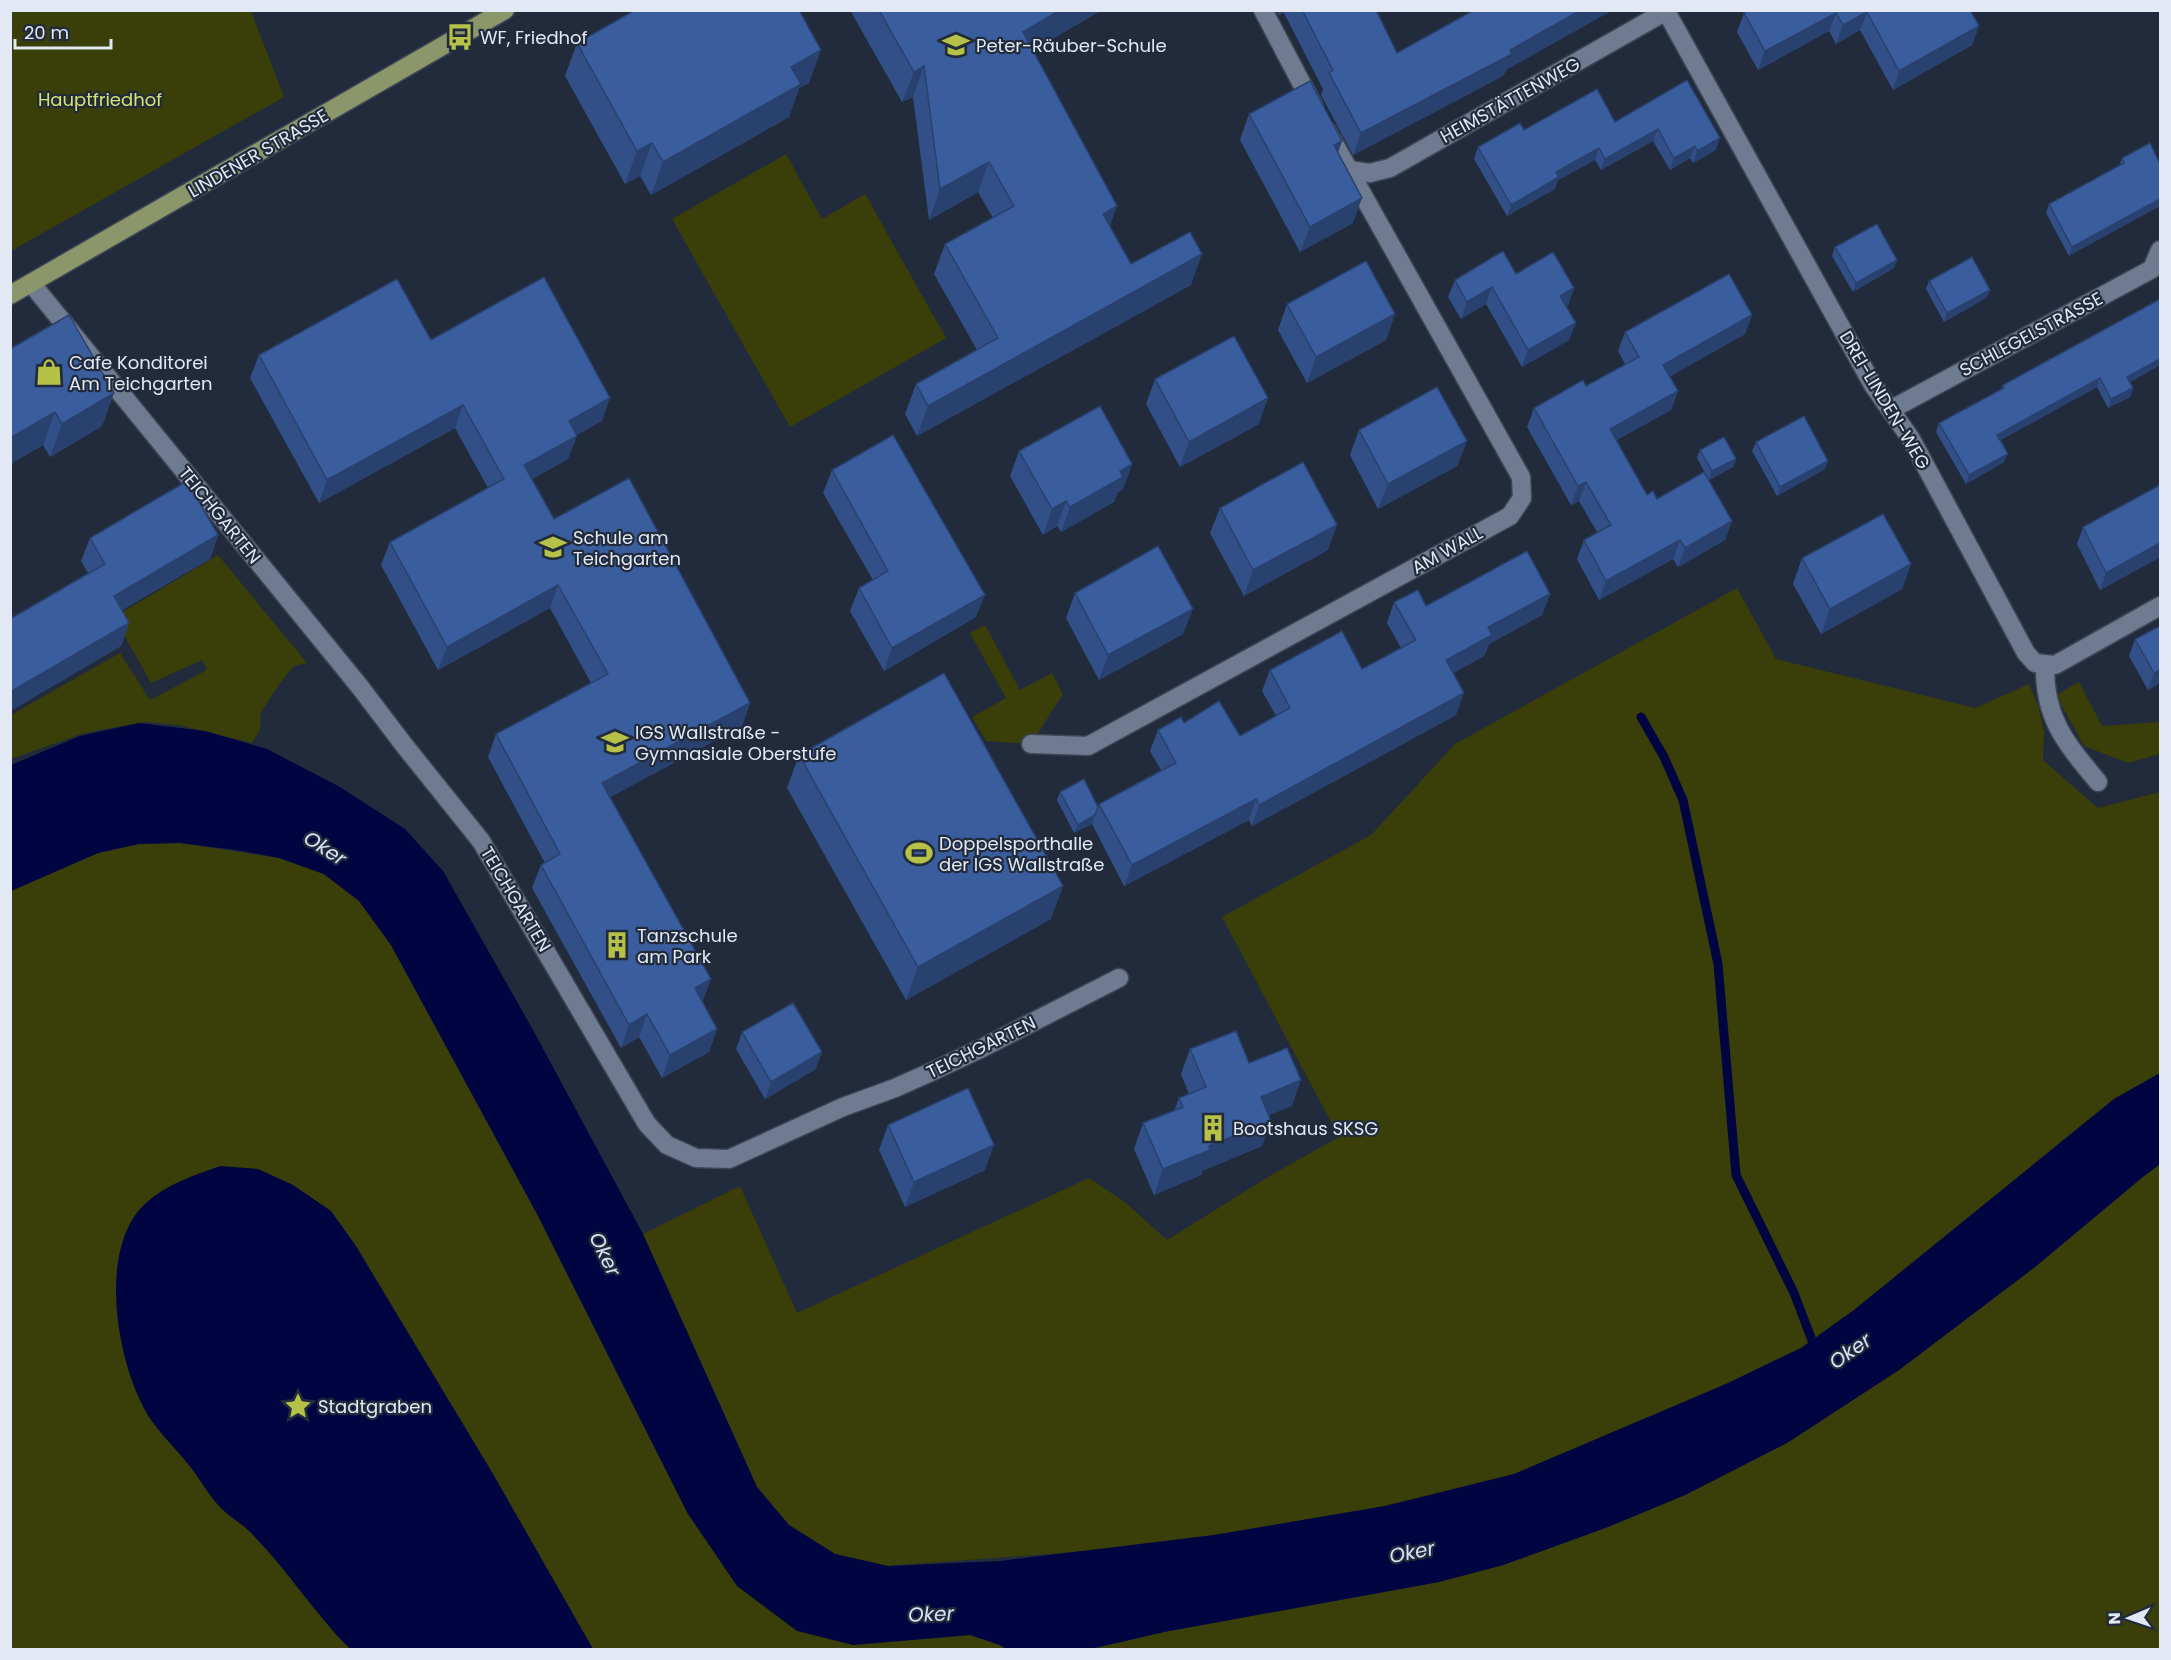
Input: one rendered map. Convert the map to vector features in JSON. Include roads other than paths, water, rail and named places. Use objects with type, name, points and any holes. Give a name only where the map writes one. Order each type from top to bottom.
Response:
[{"type":"main road","name":"LINDENER STRASSE","points":[[10,295],[506,10]]},
{"type":"street","name":"AM WALL","points":[[1030,744],[1088,746],[1510,516],[1522,498],[1521,477],[1348,170],[1263,10]]},
{"type":"street","name":"HEIMSTÄTTENWEG","points":[[1348,170],[1370,173],[1390,168],[1667,11]]},
{"type":"street","name":"DREI-LINDEN-WEG","points":[[1667,11],[1873,385],[1911,439],[2026,653],[2035,663],[2045,665]]},
{"type":"street","name":"SCHLEGELSTRASSE","points":[[1892,409],[2152,269],[2160,250]]},
{"type":"street","name":"TEICHGARTEN","points":[[31,283],[360,687],[482,841],[647,1124],[667,1145],[696,1158],[729,1159],[843,1107],[931,1072],[1119,978]]},
{"type":"street","points":[[2098,782],[2062,737],[2044,684],[2045,665],[2055,665],[2064,661],[2160,606]]},
{"type":"water","name":"Oker","points":[[139,723],[205,731],[267,749],[340,787],[405,829],[443,871],[533,1030],[643,1234],[757,1487],[789,1525],[835,1554],[888,1566],[1000,1561],[1214,1535],[1385,1506],[1514,1474],[1726,1384],[1801,1348],[1854,1310],[2114,1099],[2160,1073],[2160,1164],[2035,1267],[1899,1370],[1787,1443],[1685,1495],[1608,1527],[1503,1565],[1439,1582],[1164,1632],[1090,1649],[1006,1649],[970,1635],[853,1645],[797,1631],[737,1586],[688,1514],[537,1214],[391,945],[359,901],[324,874],[279,858],[180,843],[139,844],[98,853],[11,891],[11,765],[80,736]]},
{"type":"water","name":"Stadtgraben","points":[[220,1166],[258,1169],[293,1185],[331,1211],[356,1246],[493,1474],[593,1649],[350,1649],[266,1549],[249,1531],[219,1506],[151,1420],[139,1398],[121,1340],[116,1277],[121,1248],[131,1222],[147,1202],[172,1185]]},
{"type":"waterway","name":"Oker","points":[[1641,717],[1664,757],[1683,800],[1718,964],[1736,1175],[1794,1293],[1816,1351]]},
{"type":"place","name":"WF, Friedhof","points":[[460,37]]},
{"type":"place","name":"Peter-Räuber-Schule","points":[[956,45]]},
{"type":"place","name":"Cafe Konditorei Am Teichgarten","points":[[49,372]]},
{"type":"place","name":"Schule am Teichgarten","points":[[553,547]]},
{"type":"place","name":"IGS Wallstraße - Gymnasiale Oberstufe","points":[[615,742]]},
{"type":"place","name":"Doppelsporthalle der IGS Wallstraße","points":[[919,853]]},
{"type":"place","name":"Tanzschule am Park","points":[[617,945]]},
{"type":"place","name":"Bootshaus SKSG","points":[[1213,1128]]},
{"type":"place","name":"Stadtgraben","points":[[298,1406]]},
{"type":"park label","name":"Hauptfriedhof","points":[[100,99]]}]
